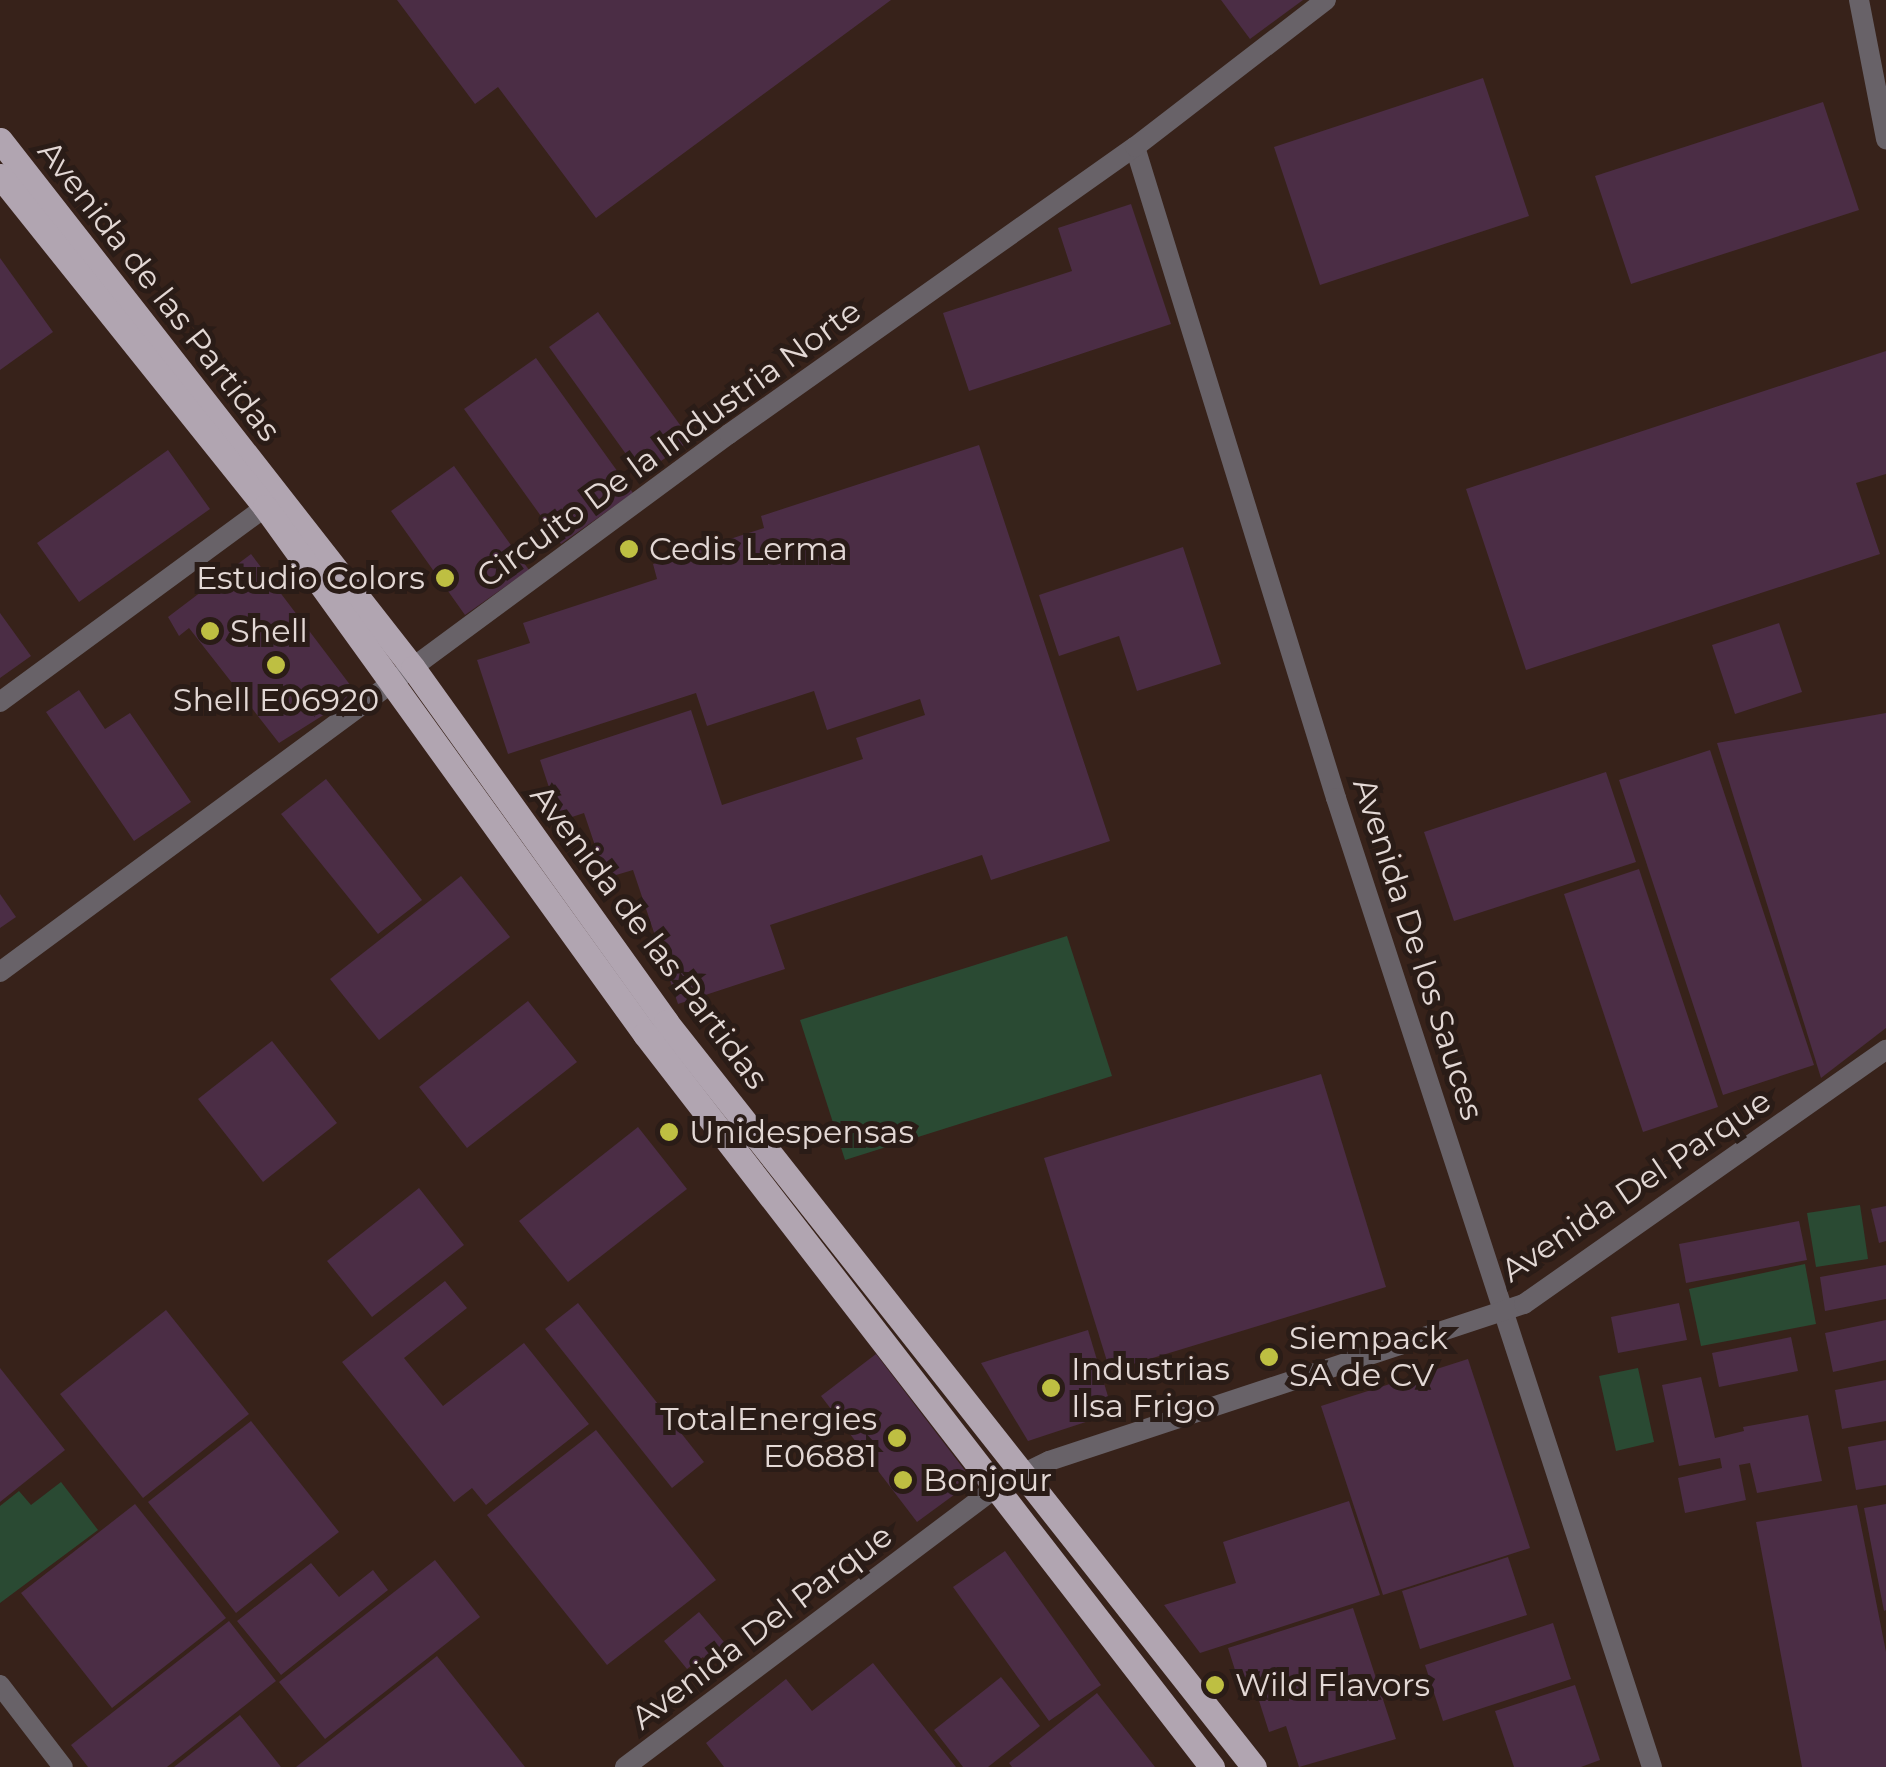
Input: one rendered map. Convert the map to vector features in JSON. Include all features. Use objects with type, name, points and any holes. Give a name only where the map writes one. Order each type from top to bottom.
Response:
[{"type":"main road","name":"Avenida de las Partidas","points":[[0,140],[413,668],[666,1022],[1254,1767]]},
{"type":"main road","name":"Avenida de las Partidas","points":[[0,176],[265,507],[645,1034],[1212,1767]]},
{"type":"street","name":"Circuito De la Industria Norte","points":[[0,972],[729,434],[1135,147],[1326,0]]},
{"type":"street","points":[[1859,0],[1886,139]]},
{"type":"street","name":"Avenida De los Sauces","points":[[1135,147],[1336,798],[1652,1767]]},
{"type":"street","points":[[0,702],[265,507]]},
{"type":"street","name":"Avenida Del Parque","points":[[625,1767],[996,1487],[1024,1471],[1504,1311],[1542,1293],[1886,1050]]},
{"type":"street","points":[[0,1685],[63,1767]]},
{"type":"shaded area","points":[[0,0],[1886,0],[1886,1767],[0,1767]]},
{"type":"green space","points":[[1067,936],[1112,1076],[845,1160],[800,1020]]},
{"type":"green space","points":[[1860,1205],[1868,1259],[1816,1267],[1807,1213]]},
{"type":"green space","points":[[1805,1264],[1816,1324],[1701,1346],[1689,1289]]},
{"type":"green space","points":[[1638,1368],[1654,1442],[1616,1451],[1599,1376]]},
{"type":"green space","points":[[61,1482],[98,1530],[0,1603],[0,1506],[19,1491],[31,1505]]},
{"type":"building","points":[[397,0],[891,0],[596,218],[498,87],[475,104]]},
{"type":"building","points":[[1221,0],[1303,0],[1250,39]]},
{"type":"building","points":[[1483,78],[1529,216],[1320,285],[1274,147]]},
{"type":"building","points":[[1823,102],[1859,210],[1631,284],[1595,176]]},
{"type":"building","points":[[1131,204],[1171,324],[969,391],[943,313],[1072,271],[1058,228]]},
{"type":"building","points":[[0,258],[53,332],[0,370]]},
{"type":"building","points":[[598,312],[691,440],[641,475],[549,347]]},
{"type":"building","points":[[1886,351],[1886,474],[1856,483],[1880,554],[1526,670],[1466,489]]},
{"type":"building","points":[[536,358],[633,493],[561,544],[464,409]]},
{"type":"building","points":[[979,445],[1110,841],[991,880],[982,855],[770,925],[785,969],[678,1004],[633,870],[606,878],[584,813],[560,821],[540,760],[691,710],[722,805],[863,759],[856,738],[925,715],[920,699],[827,730],[814,691],[707,726],[696,693],[508,754],[477,660],[530,643],[523,623],[657,579],[653,564],[764,528],[761,516]]},
{"type":"building","points":[[168,450],[210,509],[79,602],[37,543]]},
{"type":"building","points":[[454,466],[529,570],[465,615],[391,511]]},
{"type":"building","points":[[1183,547],[1221,664],[1137,691],[1119,636],[1059,656],[1039,595]]},
{"type":"building","name":"Shell E06920","points":[[251,554],[357,694],[279,743],[189,628],[179,636],[168,617]]},
{"type":"building","points":[[0,613],[31,656],[0,678]]},
{"type":"building","points":[[1779,623],[1802,692],[1735,714],[1712,645]]},
{"type":"building","points":[[79,690],[105,729],[130,713],[191,802],[134,841],[46,712]]},
{"type":"building","points":[[1886,713],[1886,1028],[1821,1078],[1717,743]]},
{"type":"building","points":[[1710,750],[1814,1065],[1723,1095],[1619,780]]},
{"type":"building","points":[[1606,772],[1636,862],[1454,921],[1424,832]]},
{"type":"building","points":[[326,779],[422,900],[378,934],[281,814]]},
{"type":"building","points":[[1639,869],[1718,1107],[1643,1132],[1564,894]]},
{"type":"building","points":[[461,876],[510,937],[379,1040],[330,979]]},
{"type":"building","points":[[0,894],[16,917],[0,928]]},
{"type":"building","points":[[528,1001],[577,1062],[467,1148],[419,1087]]},
{"type":"building","points":[[272,1041],[337,1123],[263,1182],[198,1099]]},
{"type":"building","points":[[1321,1074],[1386,1287],[1110,1371],[1044,1158]]},
{"type":"building","points":[[638,1127],[687,1189],[568,1282],[519,1221]]},
{"type":"building","points":[[419,1188],[464,1245],[372,1317],[327,1261]]},
{"type":"building","points":[[1886,1206],[1886,1241],[1879,1243],[1871,1209]]},
{"type":"building","points":[[1799,1221],[1807,1260],[1686,1283],[1679,1244]]},
{"type":"building","points":[[1886,1265],[1886,1299],[1825,1311],[1820,1277]]},
{"type":"building","points":[[445,1281],[467,1308],[404,1358],[443,1406],[524,1343],[589,1424],[486,1505],[472,1488],[454,1502],[342,1362]]},
{"type":"building","points":[[578,1303],[704,1462],[672,1488],[545,1329]]},
{"type":"building","points":[[1679,1303],[1687,1340],[1618,1353],[1611,1317]]},
{"type":"building","points":[[166,1310],[249,1414],[143,1498],[60,1394]]},
{"type":"building","points":[[1886,1320],[1886,1360],[1833,1372],[1825,1333]]},
{"type":"building","name":"Industrias Ilsa Frigo","points":[[1088,1330],[1113,1413],[1028,1441],[981,1363]]},
{"type":"building","points":[[1791,1337],[1798,1371],[1719,1387],[1712,1353]]},
{"type":"building","name":"TotalEnergies E06881","points":[[876,1354],[973,1481],[917,1522],[821,1396]]},
{"type":"building","points":[[1468,1359],[1530,1548],[1383,1595],[1321,1406]]},
{"type":"building","points":[[0,1368],[65,1450],[0,1502]]},
{"type":"building","points":[[1701,1377],[1715,1438],[1744,1431],[1743,1427],[1808,1415],[1822,1481],[1757,1493],[1750,1463],[1739,1465],[1746,1500],[1685,1513],[1678,1478],[1722,1468],[1720,1458],[1679,1466],[1662,1385]]},
{"type":"building","points":[[1886,1380],[1886,1421],[1842,1429],[1835,1390]]},
{"type":"building","points":[[251,1421],[339,1532],[236,1613],[148,1502]]},
{"type":"building","points":[[596,1430],[716,1580],[607,1665],[487,1515]]},
{"type":"building","points":[[1886,1440],[1886,1485],[1856,1490],[1848,1447]]},
{"type":"building","points":[[1349,1501],[1380,1595],[1200,1653],[1164,1605],[1236,1583],[1223,1542]]},
{"type":"building","points":[[135,1504],[226,1618],[112,1708],[21,1593]]},
{"type":"building","points":[[1886,1504],[1886,1610],[1884,1611],[1864,1508]]},
{"type":"building","points":[[1857,1505],[1886,1652],[1886,1767],[1802,1767],[1756,1522]]},
{"type":"building","points":[[1005,1551],[1101,1685],[1049,1721],[953,1587]]},
{"type":"building","points":[[1508,1557],[1527,1615],[1420,1649],[1402,1591]]},
{"type":"building","points":[[435,1560],[480,1617],[325,1739],[279,1682]]},
{"type":"building","points":[[311,1563],[339,1597],[373,1570],[388,1590],[281,1675],[237,1621]]},
{"type":"building","points":[[1353,1608],[1396,1739],[1299,1767],[1286,1726],[1269,1732],[1254,1685],[1241,1689],[1228,1648]]},
{"type":"building","points":[[699,1612],[729,1648],[709,1665],[703,1657],[687,1669],[664,1641]]},
{"type":"building","points":[[229,1621],[276,1681],[167,1767],[88,1767],[71,1745]]},
{"type":"building","points":[[1553,1623],[1571,1679],[1443,1721],[1425,1665]]},
{"type":"building","points":[[437,1656],[525,1767],[296,1767]]},
{"type":"building","points":[[873,1663],[956,1767],[724,1767],[706,1743],[786,1679],[812,1711]]},
{"type":"building","points":[[1001,1677],[1040,1726],[988,1767],[963,1767],[934,1730]]},
{"type":"building","points":[[1575,1685],[1600,1760],[1581,1767],[1514,1767],[1495,1711]]},
{"type":"building","points":[[1097,1693],[1155,1767],[1012,1767],[1009,1763]]},
{"type":"building","points":[[240,1715],[281,1767],[174,1767]]},
{"type":"place","name":"Cedis Lerma","points":[[629,549]]},
{"type":"place","name":"Estudio Colors","points":[[445,578]]},
{"type":"place","name":"Shell","points":[[210,631]]},
{"type":"place","name":"Shell E06920","points":[[276,665]]},
{"type":"place","name":"Unidespensas","points":[[669,1132]]},
{"type":"place","name":"Siempack SA de CV","points":[[1269,1357]]},
{"type":"place","name":"Industrias Ilsa Frigo","points":[[1051,1388]]},
{"type":"place","name":"TotalEnergies E06881","points":[[897,1438]]},
{"type":"place","name":"Bonjour","points":[[903,1480]]},
{"type":"place","name":"Wild Flavors","points":[[1215,1685]]}]
